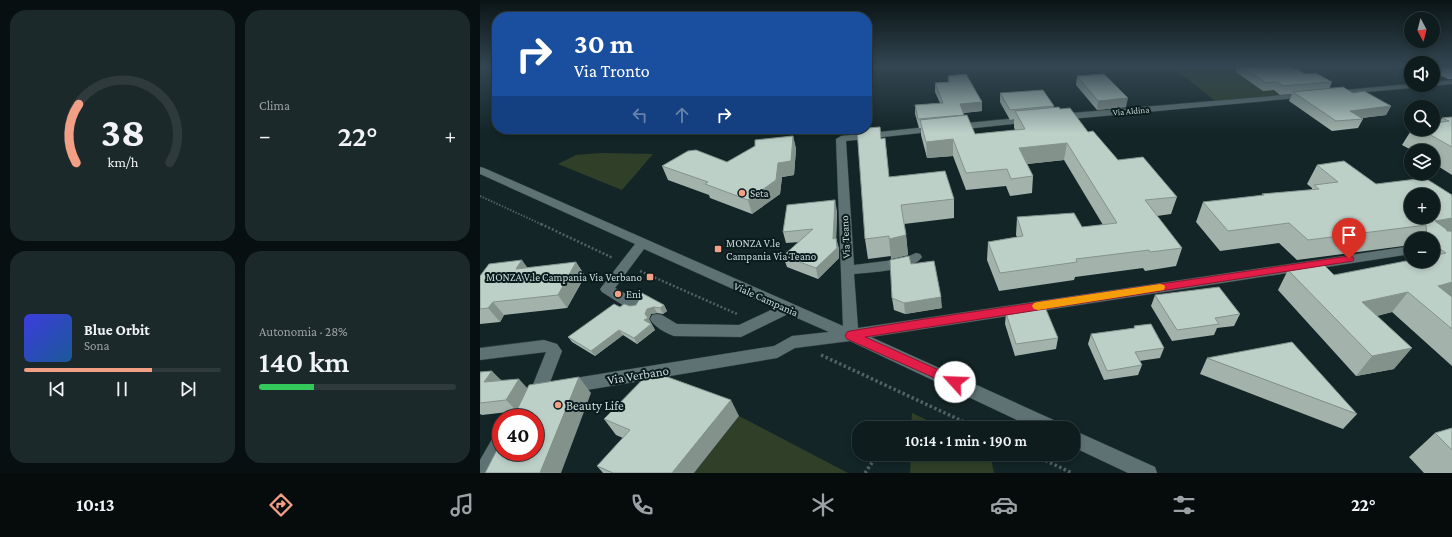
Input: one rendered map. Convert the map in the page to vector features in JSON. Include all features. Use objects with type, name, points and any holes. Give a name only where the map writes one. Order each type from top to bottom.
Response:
[{"type":"street","name":"Via Aldina","points":[[1051,118],[1377,89]]},
{"type":"street","name":"Via Teano","points":[[850,336],[840,139],[1037,119]]},
{"type":"street","name":"Viale Campania","points":[[480,170],[642,244],[850,336],[899,356],[1037,421]]},
{"type":"street","points":[[634,305],[607,289],[642,244]]},
{"type":"street","name":"Via Verbano","points":[[539,390],[777,352],[792,342],[850,336],[934,321],[1404,251]]},
{"type":"street","points":[[847,270],[905,263],[916,257]]},
{"type":"street","points":[[657,319],[674,330],[741,331],[788,308]]},
{"type":"street","points":[[480,354],[544,346],[552,348],[554,351],[539,390],[528,409]]},
{"type":"street","points":[[1080,441],[1148,473]]},
{"type":"street","points":[[484,473],[492,457]]},
{"type":"path","points":[[480,196],[756,323]]},
{"type":"path","points":[[819,354],[962,421]]},
{"type":"path","points":[[865,473],[873,461]]},
{"type":"path","points":[[1047,461],[1072,473]]},
{"type":"green space","points":[[1200,89],[1337,90],[1215,101]]},
{"type":"green space","points":[[602,153],[653,154],[622,190],[558,164],[576,155]]},
{"type":"green space","points":[[912,413],[929,421],[911,421]]},
{"type":"green space","points":[[739,416],[848,473],[694,473]]},
{"type":"green space","points":[[911,461],[991,461],[994,473],[910,473]]},
{"type":"building","points":[[937,89],[975,89],[982,102],[960,104],[964,115],[918,119],[915,105],[943,103]]},
{"type":"building","points":[[1088,89],[1119,89],[1128,98],[1098,101]]},
{"type":"building","points":[[1322,89],[1346,89],[1353,93],[1364,91],[1391,106],[1350,111],[1363,119],[1336,121],[1293,92]]},
{"type":"building","points":[[1043,90],[1054,106],[1010,110],[1000,93]]},
{"type":"building","points":[[1059,107],[1060,109],[1070,108],[1088,132],[1093,131],[1118,160],[1143,157],[1177,197],[1145,200],[1182,248],[1150,252],[1149,250],[1076,259],[1077,262],[1000,273],[988,242],[1023,236],[1017,217],[1074,213],[1082,227],[1117,223],[1067,143],[1019,148],[1033,176],[1011,179],[1007,169],[966,173],[953,139],[926,142],[920,120],[967,115],[975,134],[1025,129],[1015,111]]},
{"type":"building","points":[[1452,117],[1452,147],[1432,136],[1440,136],[1440,122],[1449,121],[1442,118]]},
{"type":"building","points":[[880,127],[881,139],[885,138],[889,177],[945,171],[954,199],[901,205],[906,235],[889,239],[889,236],[865,239],[857,134],[872,134],[872,128]]},
{"type":"building","points":[[793,136],[791,161],[778,163],[776,180],[748,200],[705,184],[708,182],[662,166],[688,151],[696,150],[727,162],[755,146],[755,140]]},
{"type":"building","points":[[1344,161],[1376,184],[1409,180],[1428,180],[1452,195],[1452,218],[1440,220],[1440,188],[1404,188],[1404,224],[1439,224],[1447,231],[1452,232],[1452,282],[1438,286],[1452,297],[1452,329],[1408,292],[1362,302],[1412,348],[1372,356],[1288,270],[1323,264],[1334,275],[1404,261],[1404,268],[1440,268],[1440,254],[1446,253],[1440,249],[1440,232],[1427,232],[1426,225],[1308,240],[1289,223],[1228,231],[1203,202],[1264,195],[1262,194],[1319,189],[1314,185],[1338,182],[1317,165]]},
{"type":"building","points":[[835,200],[833,239],[836,238],[837,248],[816,268],[783,256],[813,229],[783,232],[787,205]]},
{"type":"building","points":[[909,256],[911,264],[934,261],[941,297],[904,303],[892,298],[890,260]]},
{"type":"building","points":[[522,260],[516,269],[576,262],[558,295],[493,302],[488,308],[480,309],[480,276],[489,264]]},
{"type":"building","points":[[1219,287],[1240,314],[1215,318],[1219,324],[1177,330],[1155,295]]},
{"type":"building","points":[[640,292],[664,305],[660,308],[654,307],[647,309],[645,314],[648,318],[644,320],[651,324],[634,338],[619,330],[591,351],[568,337],[614,304],[620,307],[624,304],[630,306],[636,305],[639,300],[637,294]]},
{"type":"building","points":[[1045,307],[1058,338],[1016,344],[1006,313]]},
{"type":"building","points":[[1151,324],[1164,348],[1135,352],[1142,365],[1107,371],[1091,334],[1135,328],[1134,326]]},
{"type":"building","points":[[1292,342],[1357,414],[1207,358]]},
{"type":"building","points":[[492,371],[484,382],[519,379],[506,400],[480,403],[480,372]]},
{"type":"building","points":[[651,371],[731,400],[672,473],[613,473],[597,466],[630,430],[604,419]]},
{"type":"building","points":[[579,377],[540,473],[485,473],[492,459],[492,461],[544,461],[544,409],[517,409],[529,385]]},
{"type":"building","points":[[1452,428],[1452,450],[1435,433]]},
{"type":"slow traffic","points":[[1038,306],[1160,287]]},
{"type":"place","name":"Seta","points":[[742,193]]},
{"type":"place","name":"MONZA V.le Campania Via Teano","points":[[718,249]]},
{"type":"place","name":"MONZA V.le Campania Via Verbano","points":[[650,277]]},
{"type":"place","name":"Eni","points":[[618,294]]},
{"type":"place","name":"Beauty Life","points":[[558,405]]},
{"type":"route","points":[[955,382],[886,350],[850,336],[918,324],[1349,259]]}]
